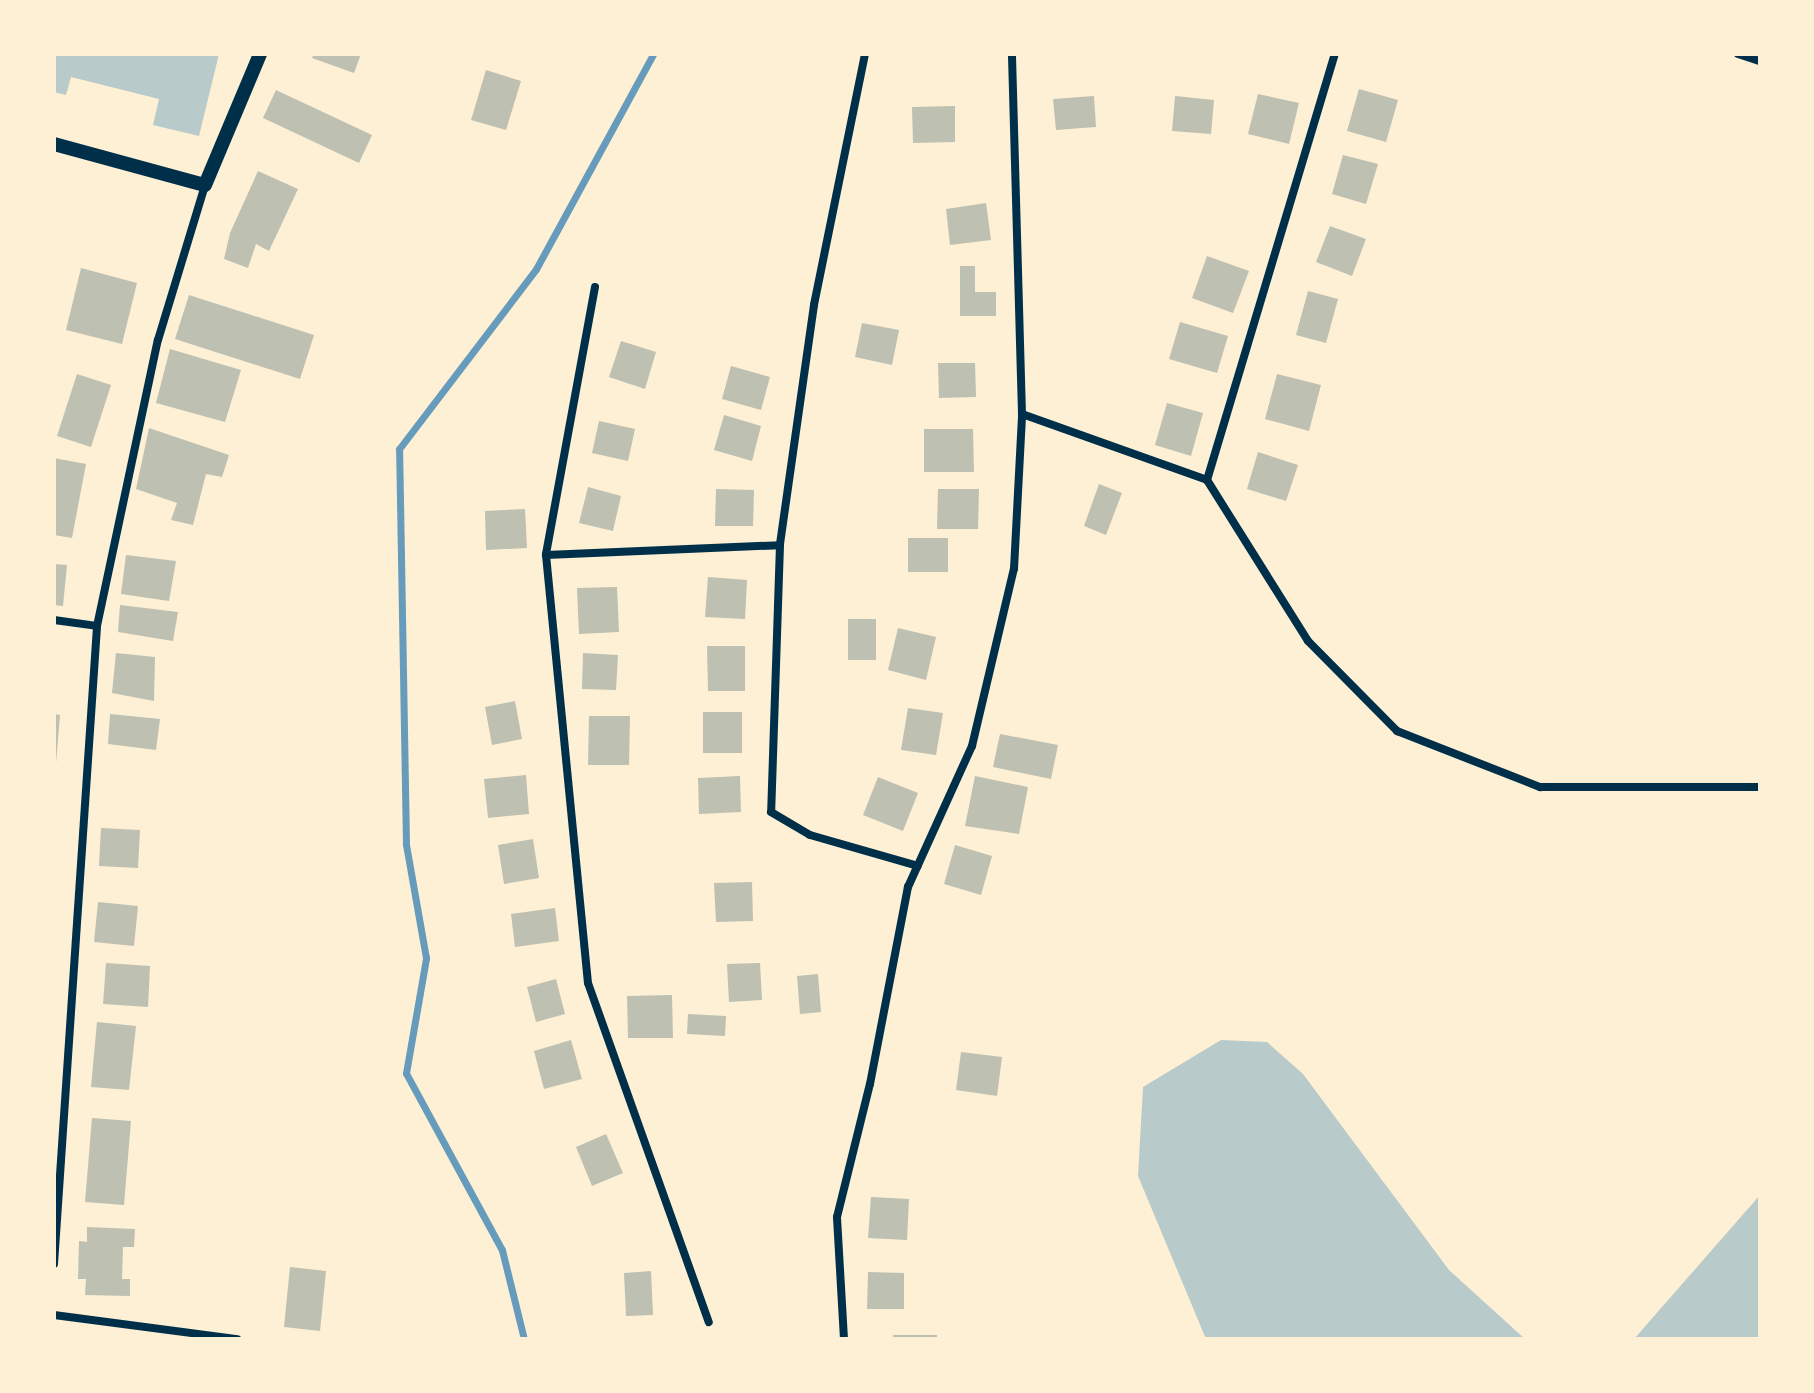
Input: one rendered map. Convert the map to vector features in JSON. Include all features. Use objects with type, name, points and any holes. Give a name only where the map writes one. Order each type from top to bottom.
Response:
[{"type":"street","points":[[54,1264],[97,626],[158,340],[205,185],[260,54]]},
{"type":"street","points":[[865,54],[814,305],[780,545],[771,812],[810,835],[918,866]]},
{"type":"street","points":[[844,1339],[837,1217],[870,1084],[908,887],[972,746],[1010,584],[1022,414],[1012,54]]},
{"type":"street","points":[[1207,480],[1335,54]]},
{"type":"street","points":[[1738,54],[1760,61]]},
{"type":"street","points":[[54,144],[205,185]]},
{"type":"street","points":[[595,287],[546,555],[588,983],[709,1322]]},
{"type":"street","points":[[1022,414],[1207,480],[1308,641],[1397,731],[1540,787],[1760,787]]},
{"type":"street","points":[[546,555],[780,545]]},
{"type":"street","points":[[54,620],[97,626]]},
{"type":"street","points":[[54,1315],[237,1339]]},
{"type":"shaded area","points":[[54,54],[219,54],[199,136],[153,125],[159,99],[71,77],[66,95],[54,92]]},
{"type":"shaded area","points":[[1221,1040],[1267,1042],[1303,1074],[1449,1270],[1525,1339],[1206,1339],[1138,1176],[1143,1087]]},
{"type":"shaded area","points":[[1760,1195],[1760,1339],[1634,1339]]},
{"type":"building","points":[[314,54],[361,54],[354,73],[312,58]]},
{"type":"building","points":[[486,70],[521,81],[506,130],[471,120]]},
{"type":"building","points":[[1359,89],[1398,100],[1386,142],[1347,131]]},
{"type":"building","points":[[276,90],[372,135],[359,163],[263,118]]},
{"type":"building","points":[[1258,94],[1299,103],[1289,144],[1248,134]]},
{"type":"building","points":[[1094,96],[1096,127],[1056,130],[1053,99]]},
{"type":"building","points":[[1175,96],[1214,100],[1211,134],[1172,131]]},
{"type":"building","points":[[955,106],[955,142],[913,143],[912,107]]},
{"type":"building","points":[[1343,155],[1378,164],[1366,204],[1332,194]]},
{"type":"building","points":[[258,171],[298,189],[269,251],[256,244],[248,268],[224,259],[230,233]]},
{"type":"building","points":[[986,203],[991,240],[950,245],[946,209]]},
{"type":"building","points":[[1330,226],[1366,239],[1352,276],[1316,262]]},
{"type":"building","points":[[1207,256],[1249,271],[1233,313],[1192,298]]},
{"type":"building","points":[[960,266],[975,266],[975,292],[996,292],[996,316],[960,316]]},
{"type":"building","points":[[81,268],[137,283],[122,344],[66,330]]},
{"type":"building","points":[[1308,291],[1338,299],[1326,343],[1296,335]]},
{"type":"building","points":[[189,295],[314,335],[300,379],[175,339]]},
{"type":"building","points":[[1180,322],[1228,336],[1217,373],[1169,359]]},
{"type":"building","points":[[862,323],[899,330],[892,365],[855,357]]},
{"type":"building","points":[[621,341],[656,352],[645,389],[609,377]]},
{"type":"building","points":[[170,349],[241,370],[225,422],[156,403]]},
{"type":"building","points":[[938,363],[975,363],[976,397],[939,398]]},
{"type":"building","points":[[731,366],[770,377],[761,410],[722,399]]},
{"type":"building","points":[[77,374],[111,385],[91,447],[57,436]]},
{"type":"building","points":[[1277,374],[1321,385],[1309,431],[1265,419]]},
{"type":"building","points":[[1167,403],[1203,413],[1191,456],[1155,445]]},
{"type":"building","points":[[724,415],[761,426],[752,461],[714,450]]},
{"type":"building","points":[[599,421],[635,429],[628,461],[592,453]]},
{"type":"building","points":[[149,428],[229,455],[222,477],[206,474],[193,525],[171,520],[177,503],[136,489]]},
{"type":"building","points":[[924,429],[973,429],[974,472],[924,472]]},
{"type":"building","points":[[1258,452],[1298,465],[1286,501],[1247,489]]},
{"type":"building","points":[[54,458],[86,464],[72,538],[54,535]]},
{"type":"building","points":[[1099,484],[1122,493],[1106,535],[1084,526]]},
{"type":"building","points":[[588,487],[621,496],[613,531],[579,523]]},
{"type":"building","points":[[716,489],[754,490],[753,526],[715,526]]},
{"type":"building","points":[[938,489],[979,489],[978,529],[937,529]]},
{"type":"building","points":[[525,509],[527,548],[486,550],[485,511]]},
{"type":"building","points":[[908,538],[948,538],[948,572],[908,572]]},
{"type":"building","points":[[126,555],[176,561],[169,601],[121,594]]},
{"type":"building","points":[[54,564],[67,565],[63,606],[54,605]]},
{"type":"building","points":[[708,577],[747,580],[745,619],[705,617]]},
{"type":"building","points":[[617,587],[619,632],[579,634],[577,588]]},
{"type":"building","points":[[120,605],[178,612],[173,641],[118,632]]},
{"type":"building","points":[[848,619],[876,619],[876,660],[848,660]]},
{"type":"building","points":[[898,628],[936,637],[926,680],[888,670]]},
{"type":"building","points":[[707,646],[745,646],[745,691],[708,691]]},
{"type":"building","points":[[116,653],[155,657],[154,701],[112,693]]},
{"type":"building","points":[[583,653],[618,655],[616,690],[582,689]]},
{"type":"building","points":[[515,701],[522,739],[492,745],[485,707]]},
{"type":"building","points":[[908,708],[943,713],[936,755],[901,750]]},
{"type":"building","points":[[703,712],[742,712],[742,753],[703,753]]},
{"type":"building","points":[[54,714],[60,715],[56,763],[54,763]]},
{"type":"building","points":[[110,714],[160,719],[156,750],[108,744]]},
{"type":"building","points":[[589,716],[630,716],[629,765],[588,765]]},
{"type":"building","points":[[1000,734],[1058,745],[1051,779],[993,767]]},
{"type":"building","points":[[526,775],[529,814],[488,818],[484,779]]},
{"type":"building","points":[[740,776],[741,812],[699,814],[698,778]]},
{"type":"building","points":[[975,776],[1028,787],[1019,834],[965,826]]},
{"type":"building","points":[[878,777],[918,793],[903,831],[863,815]]},
{"type":"building","points":[[101,828],[140,830],[138,868],[99,866]]},
{"type":"building","points":[[533,839],[539,878],[504,884],[498,845]]},
{"type":"building","points":[[955,845],[992,856],[981,895],[944,884]]},
{"type":"building","points":[[752,882],[753,921],[716,922],[714,883]]},
{"type":"building","points":[[98,902],[138,906],[134,946],[94,942]]},
{"type":"building","points":[[555,908],[559,941],[515,947],[511,914]]},
{"type":"building","points":[[106,963],[150,966],[148,1007],[103,1004]]},
{"type":"building","points":[[760,963],[762,1000],[729,1002],[727,964]]},
{"type":"building","points":[[818,974],[821,1012],[800,1014],[797,976]]},
{"type":"building","points":[[556,979],[565,1014],[536,1022],[527,987]]},
{"type":"building","points":[[672,995],[673,1038],[628,1038],[627,996]]},
{"type":"building","points":[[688,1014],[726,1016],[725,1036],[687,1034]]},
{"type":"building","points":[[97,1022],[136,1026],[129,1090],[91,1087]]},
{"type":"building","points":[[571,1040],[582,1079],[544,1089],[534,1051]]},
{"type":"building","points":[[961,1052],[1002,1057],[997,1096],[956,1090]]},
{"type":"building","points":[[92,1118],[131,1121],[124,1205],[85,1202]]},
{"type":"building","points":[[606,1134],[623,1173],[592,1186],[576,1147]]},
{"type":"building","points":[[871,1197],[909,1199],[907,1240],[868,1238]]},
{"type":"building","points":[[87,1227],[135,1229],[134,1247],[123,1247],[122,1279],[130,1279],[130,1296],[85,1295],[86,1279],[78,1279],[79,1241],[87,1242]]},
{"type":"building","points":[[290,1267],[326,1271],[320,1331],[284,1327]]},
{"type":"building","points":[[651,1271],[653,1315],[626,1316],[624,1273]]},
{"type":"building","points":[[868,1272],[904,1273],[904,1309],[867,1309]]},
{"type":"building","points":[[893,1335],[937,1335],[937,1339],[893,1339]]},
{"type":"waterway","points":[[524,1339],[502,1250],[406,1073],[426,958],[406,844],[399,449],[536,269],[653,54]]}]
